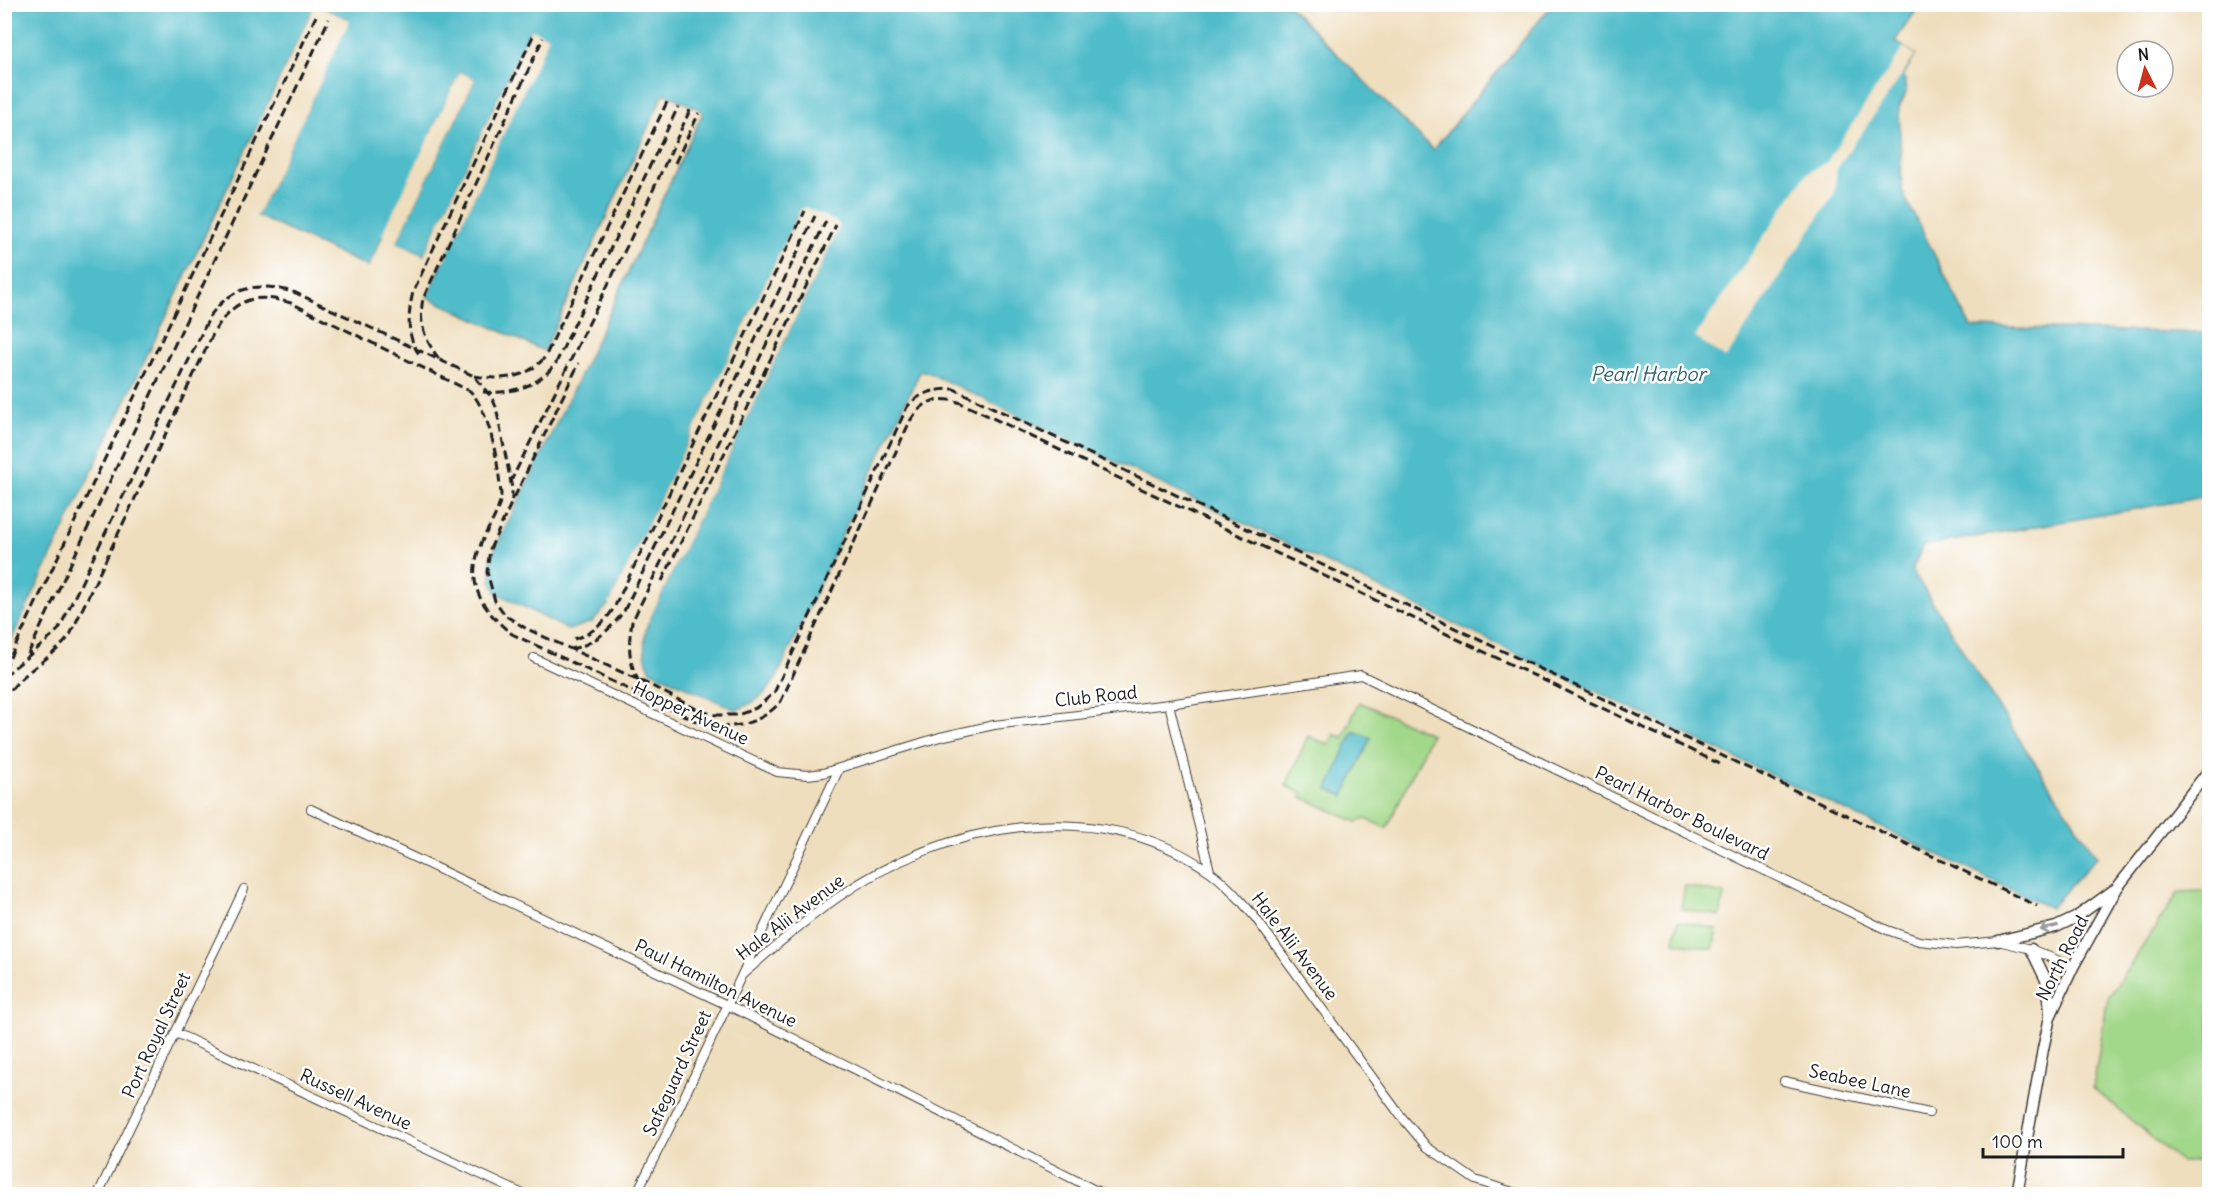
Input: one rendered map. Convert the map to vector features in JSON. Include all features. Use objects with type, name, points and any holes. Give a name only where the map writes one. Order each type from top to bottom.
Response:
[{"type":"street","name":"Hopper Avenue","points":[[534,658],[777,772],[808,775],[839,769]]},
{"type":"street","name":"Club Road","points":[[839,769],[940,737],[994,725],[1169,704],[1361,675]]},
{"type":"street","name":"Pearl Harbor Boulevard","points":[[1361,675],[1887,930],[1919,941],[1956,945],[1998,940]]},
{"type":"street","points":[[1169,704],[1210,871]]},
{"type":"street","name":"Safeguard Street","points":[[636,1194],[839,769]]},
{"type":"street","name":"North Road","points":[[2017,1194],[2050,1017],[2073,967],[2117,888],[2210,770]]},
{"type":"street","name":"Paul Hamilton Avenue","points":[[311,809],[727,1005],[1103,1194]]},
{"type":"street","name":"Hale Alii Avenue","points":[[742,975],[839,897],[896,864],[956,840],[1023,826],[1098,826],[1133,834],[1167,846],[1210,871],[1254,916],[1400,1115],[1427,1147],[1475,1180],[1519,1194]]},
{"type":"street","points":[[1998,940],[2056,927],[2075,918],[2117,888]]},
{"type":"street","name":"Port Royal Street","points":[[99,1194],[244,889]]},
{"type":"street","points":[[1998,940],[2031,949],[2073,967]]},
{"type":"street","points":[[2031,949],[2048,984],[2050,1017]]},
{"type":"street","name":"Russell Avenue","points":[[176,1033],[523,1194]]},
{"type":"street","name":"Seabee Lane","points":[[1784,1082],[1929,1113]]},
{"type":"green space","points":[[1359,702],[1431,734],[1387,828],[1366,819],[1357,822],[1301,797],[1302,793],[1286,786],[1308,736],[1329,745],[1334,734],[1343,738]]},
{"type":"green space","points":[[1685,886],[1724,894],[1720,916],[1681,909]]},
{"type":"green space","points":[[2204,891],[2210,898],[2209,1161],[2181,1162],[2093,1088],[2108,998],[2179,892]]},
{"type":"green space","points":[[1678,921],[1717,929],[1713,949],[1674,942]]},
{"type":"water","points":[[5,5],[315,5],[5,653]]},
{"type":"water","name":"Pearl Harbor","points":[[317,5],[1288,5],[1433,150],[1552,5],[1920,5],[1895,41],[1916,55],[1904,74],[1906,93],[1899,107],[1902,191],[1971,327],[2209,333],[2209,496],[1923,546],[1912,570],[2002,713],[2097,857],[2050,908],[925,371],[920,372],[777,677],[764,694],[736,710],[651,671],[644,647],[648,622],[840,226],[801,209],[609,604],[592,622],[568,630],[497,593],[491,581],[491,557],[583,369],[702,111],[667,94],[663,95],[544,351],[427,297],[548,37],[531,29],[424,255],[397,242],[475,79],[460,72],[368,267],[257,216],[349,20]]},
{"type":"water","points":[[1353,731],[1371,738],[1344,796],[1328,789]]},
{"type":"pier","points":[[315,5],[350,20],[257,216],[254,215],[346,21],[317,8],[225,201],[223,200]]},
{"type":"pier","points":[[531,29],[549,37],[443,263],[440,262],[545,39],[533,33],[427,256],[424,255]]},
{"type":"pier","points":[[1904,47],[1916,55],[1837,168],[1834,194],[1726,358],[1695,337],[1807,173],[1826,163]]},
{"type":"pier","points":[[460,72],[475,79],[397,242],[394,240],[471,80],[462,76],[385,236],[382,235]]},
{"type":"pier","points":[[805,207],[840,226],[648,622],[645,621],[836,225],[803,211],[612,605],[609,604],[801,209]]},
{"type":"railway","points":[[4,670],[317,14]]},
{"type":"railway","points":[[28,654],[329,19]]},
{"type":"railway","points":[[419,354],[412,340],[409,324],[413,292],[534,34]]},
{"type":"railway","points":[[439,359],[430,345],[422,324],[423,299],[543,38]]},
{"type":"railway","points":[[474,376],[512,377],[530,370],[545,357],[667,102]]},
{"type":"railway","points":[[483,392],[504,392],[523,387],[541,378],[556,363],[678,107]]},
{"type":"railway","points":[[510,483],[630,240],[690,110]]},
{"type":"railway","points":[[675,163],[699,113]]},
{"type":"railway","points":[[574,639],[598,627],[615,606],[805,211]]},
{"type":"railway","points":[[570,649],[587,644],[601,636],[624,611],[815,216]]},
{"type":"railway","points":[[639,682],[630,652],[632,622],[826,221]]},
{"type":"railway","points":[[662,581],[836,225]]},
{"type":"railway","points":[[4,676],[59,629],[210,316],[228,297],[238,292],[248,288],[271,287],[296,293],[474,376],[492,398],[496,407],[512,488],[510,506],[490,549],[487,572],[495,601],[506,616],[527,629],[652,686],[700,711],[716,715],[738,715],[756,708],[774,693],[907,407],[917,398],[929,392],[954,389],[2037,906]]},
{"type":"railway","points":[[11,690],[25,675],[57,650],[70,635],[214,332],[237,305],[266,298],[291,303],[470,391],[488,425],[501,494],[497,511],[484,537],[475,566],[477,591],[482,602],[500,624],[512,634],[702,724],[723,727],[745,724],[765,715],[781,701],[910,421],[926,404],[945,399],[961,403],[1722,765]]},
{"type":"railway","points":[[514,498],[579,363]]}]
